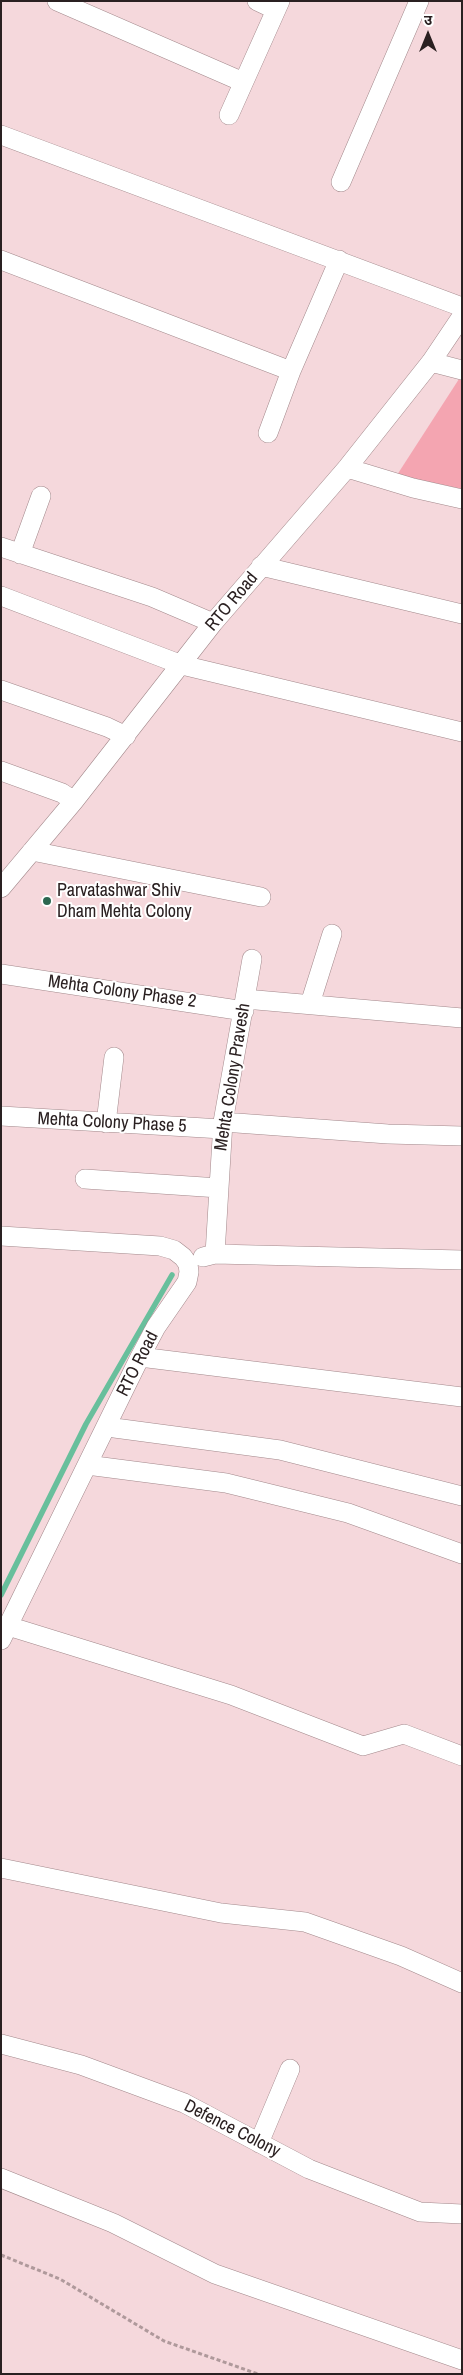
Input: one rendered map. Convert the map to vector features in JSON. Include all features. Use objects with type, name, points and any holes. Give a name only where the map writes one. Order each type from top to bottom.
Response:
[{"type":"street","points":[[57,1],[94,9],[243,82]]},
{"type":"street","points":[[229,115],[278,6],[257,1]]},
{"type":"street","points":[[341,182],[419,1]]},
{"type":"street","points":[[1,135],[462,307]]},
{"type":"street","points":[[1,260],[291,371]]},
{"type":"street","points":[[268,433],[291,371],[339,260]]},
{"type":"street","name":"RTO Road","points":[[1,888],[126,736],[213,623],[347,468],[431,362],[455,337],[462,316]]},
{"type":"street","points":[[431,362],[462,370]]},
{"type":"street","points":[[347,468],[413,488],[462,499]]},
{"type":"street","points":[[20,554],[41,496]]},
{"type":"street","points":[[1,547],[152,597],[213,623]]},
{"type":"street","points":[[261,566],[462,614]]},
{"type":"street","points":[[1,596],[182,664],[462,732]]},
{"type":"street","points":[[1,690],[107,727],[126,736]]},
{"type":"street","points":[[1,771],[62,793],[74,801]]},
{"type":"street","points":[[32,851],[261,897]]},
{"type":"street","points":[[310,1004],[332,934]]},
{"type":"street","name":"Mehta Colony Pravesh","points":[[215,1254],[223,1125],[252,960]]},
{"type":"street","name":"Mehta Colony Phase 2","points":[[1,974],[245,1005],[310,1004],[462,1018]]},
{"type":"street","points":[[106,1123],[114,1057]]},
{"type":"street","name":"Mehta Colony Phase 5","points":[[1,1116],[106,1123],[223,1125],[462,1136]]},
{"type":"street","points":[[86,1179],[218,1188]]},
{"type":"street","points":[[1,1236],[146,1243],[174,1250],[188,1264],[215,1254],[462,1260]]},
{"type":"street","name":"RTO Road","points":[[4,1633],[140,1357],[156,1327],[187,1282],[190,1272],[188,1264]]},
{"type":"street","points":[[140,1357],[462,1397]]},
{"type":"street","points":[[107,1426],[280,1450],[462,1496]]},
{"type":"street","points":[[87,1465],[226,1483],[348,1514],[462,1554]]},
{"type":"street","points":[[4,1633],[231,1695],[363,1746],[404,1734],[462,1756]]},
{"type":"street","points":[[1,1868],[221,1913],[305,1922],[401,1956],[462,1983]]},
{"type":"street","name":"Defence Colony","points":[[1,2044],[81,2065],[184,2103],[309,2169],[420,2212],[462,2214]]},
{"type":"street","points":[[259,2143],[290,2069]]},
{"type":"street","points":[[1,2178],[114,2223],[215,2274],[462,2360]]},
{"type":"path","points":[[1,2255],[60,2279],[164,2341],[258,2374]]},
{"type":"shaded area","points":[[459,379],[462,380],[462,489],[397,475]]},
{"type":"waterway","points":[[1,1595],[86,1424],[172,1275]]},
{"type":"place","name":"Parvatashwar Shiv Dham Mehta Colony","points":[[47,901]]}]
